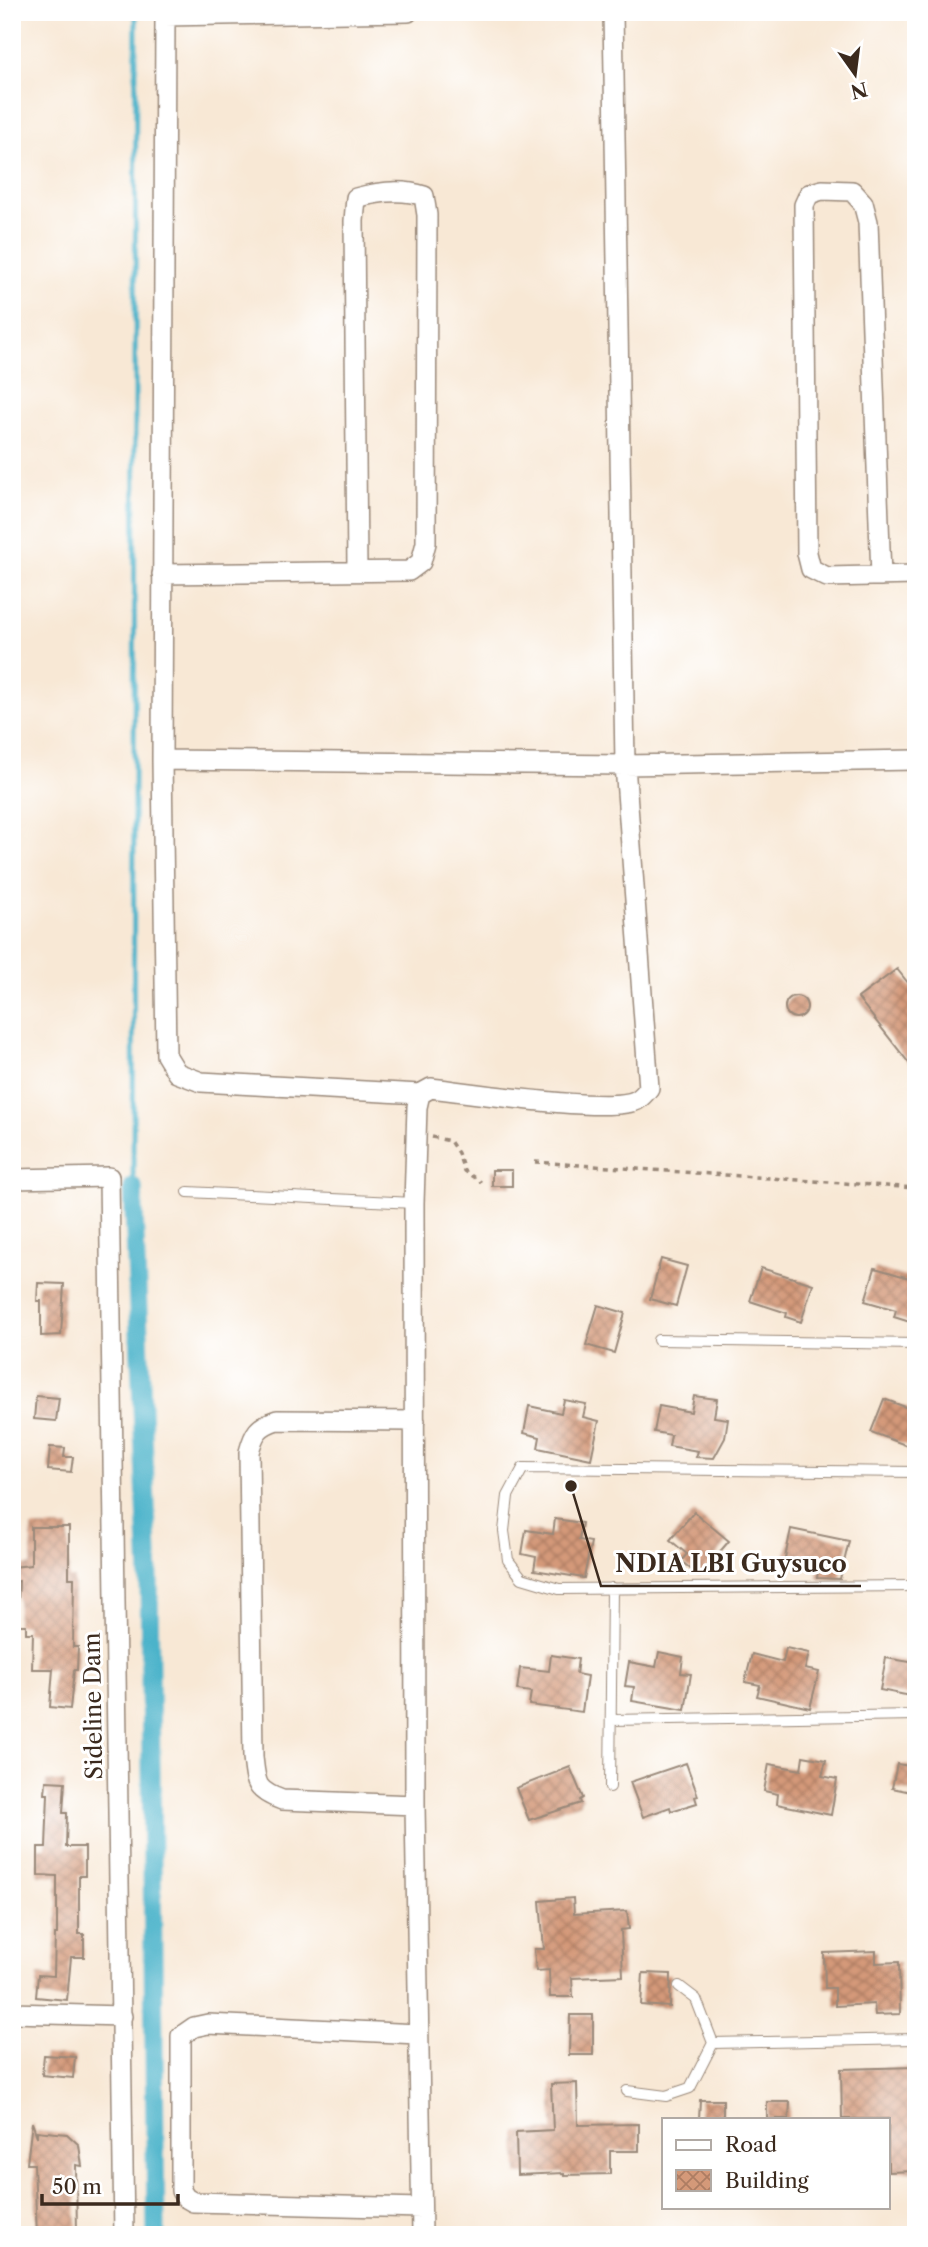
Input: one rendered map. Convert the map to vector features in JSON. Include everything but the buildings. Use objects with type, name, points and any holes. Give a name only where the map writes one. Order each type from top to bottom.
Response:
[{"type":"street","points":[[408,12],[165,14],[162,760],[166,1055],[177,1073],[201,1082],[420,1094],[432,1088],[610,1105],[636,1101],[649,1088],[650,1073],[625,765],[612,12]]},
{"type":"street","points":[[881,576],[868,222],[863,203],[852,191],[822,190],[809,194],[804,205],[807,553],[811,569],[827,577],[881,576],[916,575]]},
{"type":"street","points":[[162,573],[409,572],[421,562],[426,542],[427,215],[424,196],[411,192],[369,194],[356,198],[357,571]]},
{"type":"street","points":[[162,760],[625,765],[916,760]]},
{"type":"street","points":[[420,1094],[415,1133],[414,1203],[415,1805],[422,2235]]},
{"type":"street","name":"Sideline Dam","points":[[12,1179],[106,1177],[124,2235]]},
{"type":"street","points":[[415,1421],[277,1420],[264,1424],[254,1433],[249,1452],[253,1757],[256,1783],[265,1794],[282,1800],[415,1805]]},
{"type":"street","points":[[12,2012],[121,2017]]},
{"type":"street","points":[[418,2034],[208,2024],[188,2031],[181,2036],[181,2191],[193,2202],[421,2208]]},
{"type":"lane","points":[[188,1192],[414,1203]]},
{"type":"lane","points":[[658,1340],[916,1344]]},
{"type":"lane","points":[[916,1472],[523,1468],[508,1496],[504,1531],[509,1560],[522,1578],[559,1589],[916,1586]]},
{"type":"lane","points":[[610,1787],[612,1588]]},
{"type":"lane","points":[[611,1720],[916,1715]]},
{"type":"lane","points":[[627,2091],[666,2096],[690,2088],[713,2043],[696,1999],[679,1986]]},
{"type":"lane","points":[[713,2043],[916,2039]]},
{"type":"path","points":[[415,1133],[450,1141],[458,1153],[464,1171],[481,1182]]},
{"type":"path","points":[[535,1162],[916,1188]]},
{"type":"waterway","points":[[133,1187],[136,12]]},
{"type":"waterway","points":[[133,1187],[149,1578],[156,2235]]},
{"type":"place","name":"NDIA LBI Guysuco","points":[[571,1486]]}]
